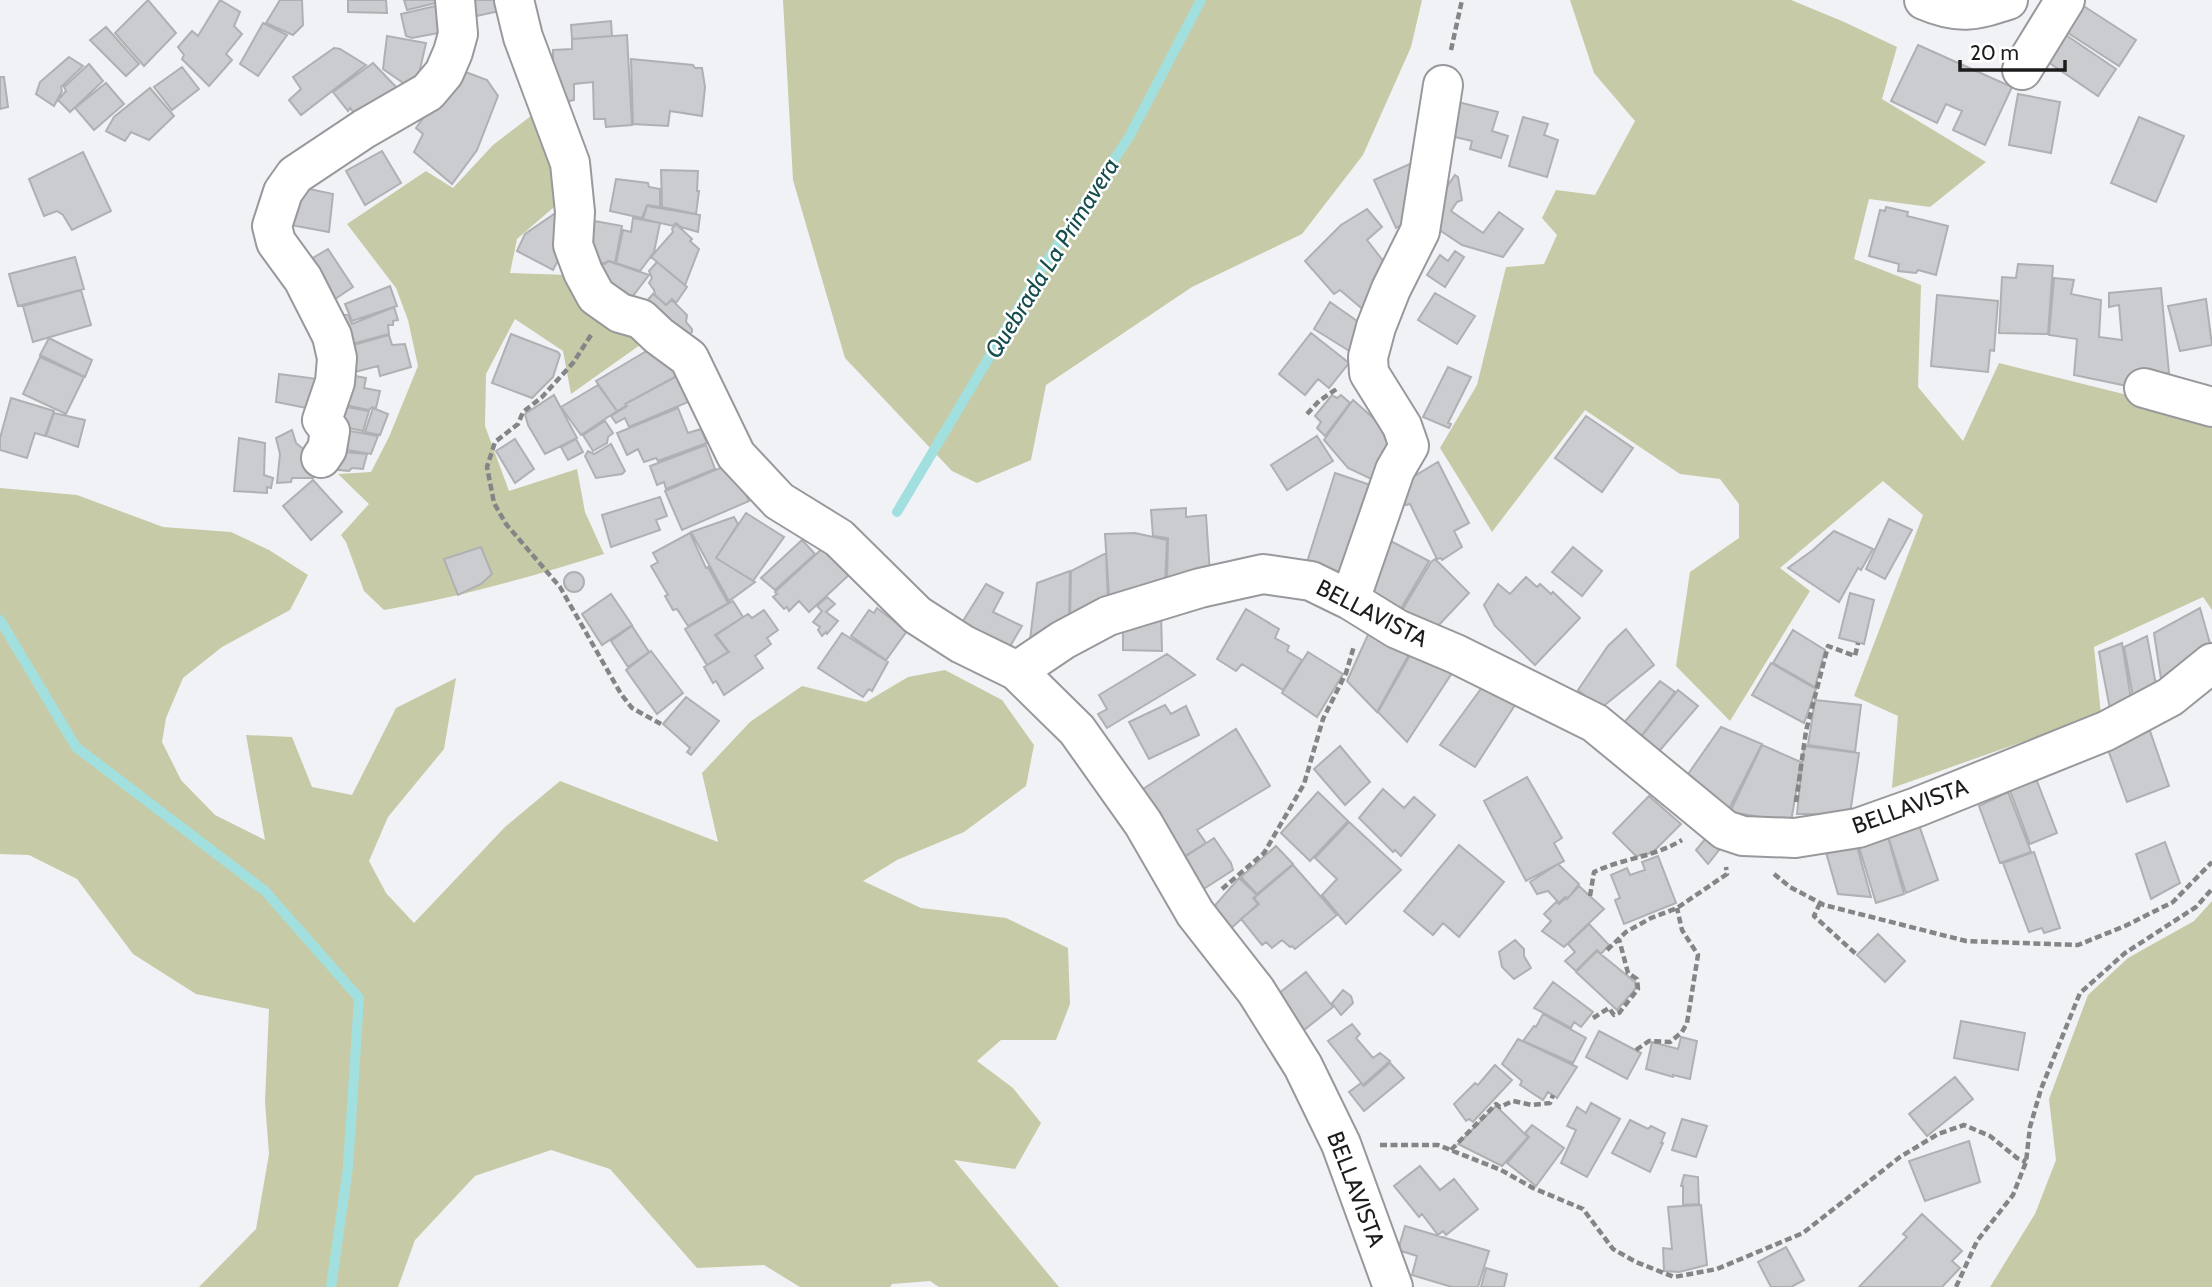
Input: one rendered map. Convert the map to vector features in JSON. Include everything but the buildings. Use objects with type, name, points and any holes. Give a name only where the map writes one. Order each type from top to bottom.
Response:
[{"type":"street","points":[[321,458],[327,449],[330,431],[322,420],[335,383],[337,358],[332,336],[303,279],[276,242],[272,226],[283,192],[295,175],[364,129],[428,92],[444,73],[458,34],[455,0]]},
{"type":"street","points":[[514,0],[523,37],[570,163],[575,212],[573,245],[596,296],[620,313],[641,319],[689,359],[736,455],[779,501],[839,538],[917,615],[962,644],[1017,671]]},
{"type":"street","points":[[1924,0],[1938,6],[1972,11],[2008,0]]},
{"type":"street","points":[[2022,70],[2065,0]]},
{"type":"street","points":[[1354,602],[1395,470],[1409,446],[1402,426],[1369,373],[1368,357],[1391,289],[1420,231],[1443,85]]},
{"type":"street","points":[[2144,388],[2212,407]]},
{"type":"street","name":"BELLAVISTA","points":[[1394,1287],[1341,1144],[1297,1055],[1256,991],[1195,913],[1143,824],[1077,730],[1017,671],[1063,640],[1108,616],[1200,588],[1263,574],[1311,581],[1354,602],[1397,629],[1468,659],[1595,723],[1725,827],[1795,838],[1858,828],[2106,731],[2170,697],[2212,663]]},
{"type":"path","points":[[1443,85],[1462,0]]},
{"type":"path","points":[[610,306],[573,363],[542,397],[523,412],[518,424],[495,442],[487,467],[494,503],[506,524],[560,587],[621,694],[632,708],[661,724]]},
{"type":"path","points":[[1195,913],[1264,853],[1304,784],[1324,719],[1353,653],[1358,631],[1354,602]]},
{"type":"path","points":[[1795,838],[1794,814],[1804,745],[1828,646],[1855,656],[1858,643]]},
{"type":"path","points":[[1590,896],[1594,873],[1606,867],[1661,852],[1681,841],[1725,827]]},
{"type":"path","points":[[1725,827],[1790,887],[1820,903],[1966,941],[2078,945],[2173,902],[2212,862]]},
{"type":"path","points":[[1607,950],[1626,932],[1677,908],[1727,874],[1721,843],[1725,827]]},
{"type":"path","points":[[1956,1287],[1977,1241],[2013,1195],[2026,1162],[2030,1127],[2041,1089],[2080,993],[2125,953],[2196,907],[2212,889]]},
{"type":"path","points":[[1820,903],[1814,916],[1857,955]]},
{"type":"path","points":[[1636,1050],[1649,1041],[1670,1042],[1682,1032],[1687,1023],[1698,955],[1682,930],[1677,908]]},
{"type":"path","points":[[1593,1018],[1609,1008],[1614,1015],[1619,1013],[1638,989],[1637,979],[1628,973],[1619,939]]},
{"type":"path","points":[[1451,1150],[1496,1104],[1500,1107],[1513,1101],[1532,1105],[1550,1103],[1553,1095]]},
{"type":"path","points":[[1341,1144],[1438,1145],[1451,1150],[1501,1170],[1533,1188],[1583,1209],[1613,1249],[1623,1256],[1674,1277],[1717,1269],[1803,1233],[1900,1157],[1938,1134],[1964,1125],[1990,1136],[2026,1162]]},
{"type":"green space","points":[[783,0],[1422,0],[1411,47],[1363,155],[1302,234],[1192,287],[1046,385],[1031,460],[977,483],[952,471],[845,358],[793,180]]},
{"type":"green space","points":[[1570,0],[1791,0],[1897,47],[1882,99],[1986,162],[1930,207],[1869,199],[1854,259],[1921,285],[1918,387],[1963,441],[1999,363],[2212,416],[2212,610],[2203,597],[2094,647],[2101,714],[1892,788],[1898,716],[1854,696],[1923,515],[1883,481],[1780,568],[1810,591],[1730,721],[1676,666],[1690,572],[1739,538],[1739,504],[1720,479],[1680,474],[1585,410],[1492,532],[1440,448],[1477,385],[1506,267],[1544,264],[1557,235],[1542,218],[1556,190],[1595,195],[1635,121],[1594,73]]},
{"type":"green space","points":[[540,109],[561,201],[517,239],[510,273],[568,275],[647,340],[571,394],[563,351],[515,319],[486,374],[485,426],[509,491],[577,469],[585,512],[604,554],[495,586],[384,610],[364,591],[341,535],[369,504],[338,474],[371,472],[389,437],[418,366],[408,320],[396,288],[347,224],[426,171],[453,188],[493,145]]},
{"type":"green space","points":[[0,488],[77,495],[163,527],[231,532],[269,550],[308,575],[290,610],[222,647],[183,678],[166,718],[162,742],[181,780],[215,815],[265,840],[246,735],[292,737],[312,787],[352,795],[396,708],[456,678],[444,749],[388,817],[369,861],[386,893],[414,923],[505,827],[560,781],[718,842],[702,773],[750,722],[802,686],[866,702],[908,677],[945,670],[1002,700],[1034,745],[1026,786],[964,832],[897,860],[863,881],[921,908],[1006,918],[1068,948],[1070,1004],[1056,1040],[1001,1040],[977,1061],[1013,1088],[1041,1123],[1015,1169],[954,1160],[1059,1287],[939,1287],[930,1281],[892,1284],[890,1287],[800,1287],[764,1265],[697,1268],[610,1169],[551,1150],[475,1176],[415,1240],[398,1287],[199,1287],[256,1229],[269,1154],[265,1102],[269,1009],[196,994],[133,954],[77,879],[29,855],[0,854]]},
{"type":"green space","points":[[2212,901],[2212,1287],[1990,1287],[2035,1214],[2056,1160],[2049,1099],[2088,995],[2128,958],[2194,921]]},
{"type":"waterway","name":"Quebrada La Primavera","points":[[897,512],[1041,270],[1129,137],[1201,0]]},
{"type":"waterway","points":[[0,620],[76,747],[265,891],[359,998],[348,1167],[331,1287]]}]
